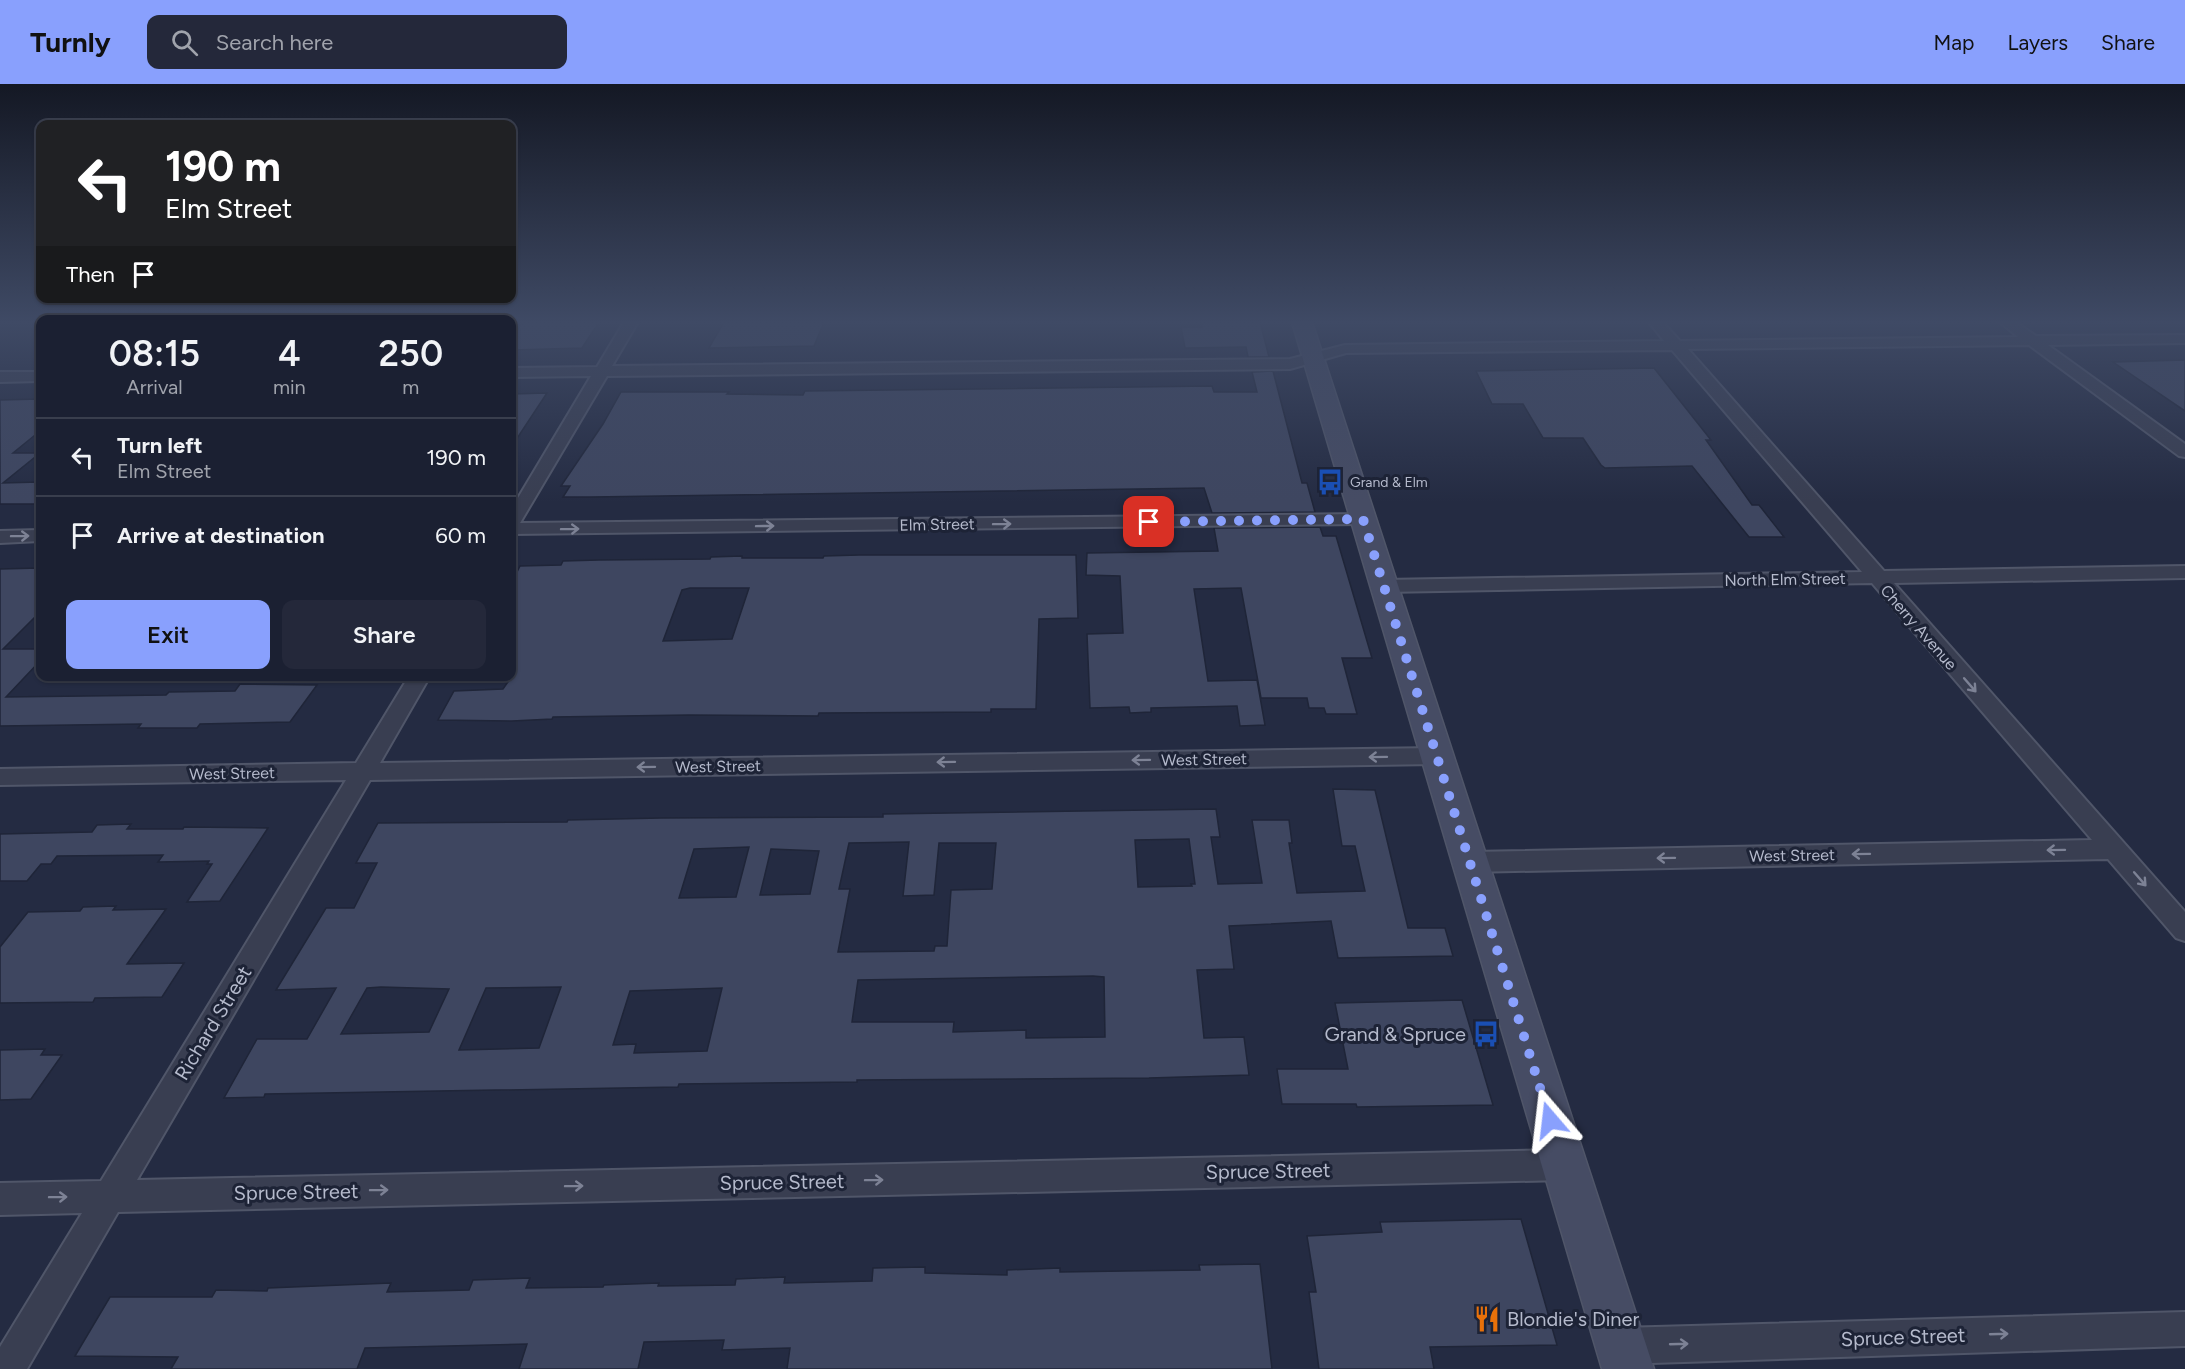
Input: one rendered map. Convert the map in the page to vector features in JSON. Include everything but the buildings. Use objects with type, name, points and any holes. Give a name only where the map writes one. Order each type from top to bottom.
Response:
[{"type":"main road","points":[[1321,382],[1624,1357]]},
{"type":"street","points":[[516,515],[595,382]]},
{"type":"street","name":"Cherry Avenue","points":[[1708,382],[1876,578],[2185,930]]},
{"type":"street","points":[[2090,382],[2185,452]]},
{"type":"street","name":"Elm Street","points":[[516,529],[1363,519]]},
{"type":"street","points":[[0,537],[36,536]]},
{"type":"street","name":"North Elm Street","points":[[1384,586],[2185,572]]},
{"type":"street","name":"Richard Street","points":[[7,1369],[417,681]]},
{"type":"street","name":"West Street","points":[[0,777],[1437,756]]},
{"type":"street","name":"West Street","points":[[1470,862],[2114,849]]},
{"type":"street","name":"Spruce Street","points":[[0,1199],[1564,1165]]},
{"type":"street","name":"Spruce Street","points":[[1624,1357],[2185,1329]]},
{"type":"place","name":"Grand & Elm","points":[[1330,482]]},
{"type":"place","name":"Grand & Spruce","points":[[1486,1034]]},
{"type":"place","name":"Blondie's Diner","points":[[1487,1319]]},
{"type":"route","points":[[1149,522],[1363,519],[1550,1120]]}]
